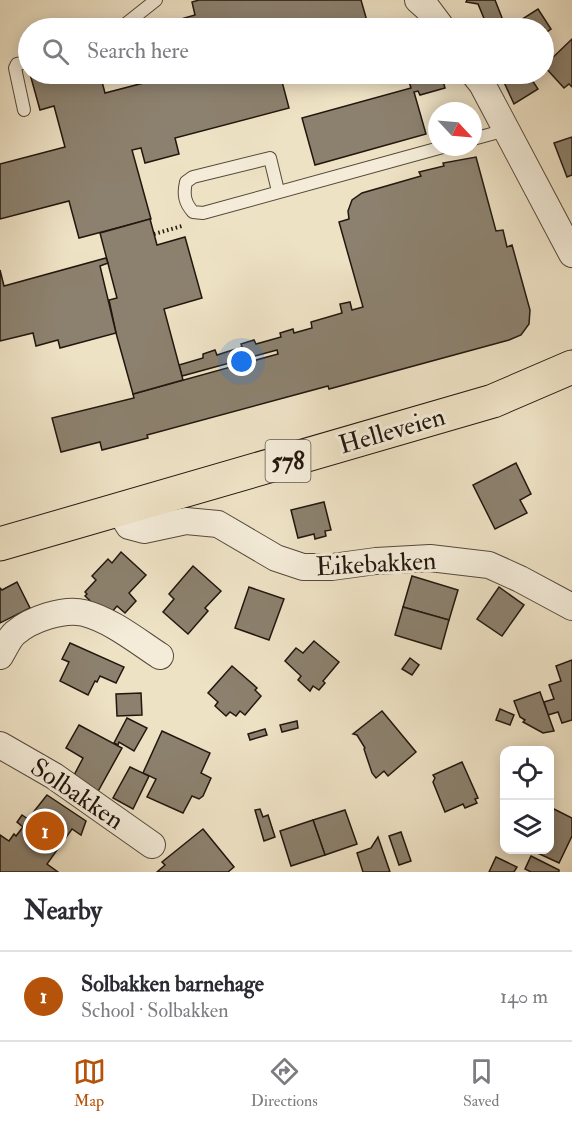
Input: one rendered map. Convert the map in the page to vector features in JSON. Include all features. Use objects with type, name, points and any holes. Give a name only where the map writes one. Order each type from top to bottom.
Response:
[{"type":"main road","name":"Helleveien","points":[[0,544],[492,401],[572,367]]},
{"type":"street","points":[[418,0],[434,18]]},
{"type":"street","points":[[480,84],[572,254]]},
{"type":"street","name":"Eikebakken","points":[[119,510],[129,526],[144,530],[186,521],[218,525],[276,558],[303,567],[332,567],[376,561],[430,558],[489,565],[572,607]]},
{"type":"street","points":[[0,656],[14,633],[38,619],[57,614],[82,612],[102,620],[160,656]]},
{"type":"street","name":"Solbakken","points":[[0,745],[54,776],[152,845]]},
{"type":"lane","points":[[134,18],[156,0]]},
{"type":"lane","points":[[18,64],[15,68],[18,82]]},
{"type":"lane","points":[[18,84],[24,110]]},
{"type":"lane","points":[[482,137],[506,130]]},
{"type":"lane","points":[[278,191],[270,158],[193,177],[186,182],[183,191],[186,205],[194,212],[203,213],[428,151]]},
{"type":"path","points":[[153,234],[186,225],[194,212]]},
{"type":"building","points":[[199,0],[361,0],[366,18],[185,18],[195,15],[192,2]]},
{"type":"building","points":[[467,0],[495,0],[502,18],[484,18],[478,4],[466,2]]},
{"type":"building","points":[[538,9],[544,18],[524,18]]},
{"type":"building","points":[[572,39],[572,87],[569,84],[564,88],[554,77],[554,56]]},
{"type":"building","points":[[33,84],[103,84],[105,93],[140,84],[283,84],[289,108],[175,138],[179,154],[145,163],[141,148],[132,150],[151,219],[79,238],[69,201],[0,219],[0,164],[65,147],[54,106],[40,110]]},
{"type":"building","points":[[410,84],[444,84],[445,88],[420,95],[418,91],[414,92],[426,134],[315,165],[302,118],[411,88]]},
{"type":"building","points":[[505,84],[535,84],[538,89],[514,104]]},
{"type":"building","points":[[572,137],[572,175],[567,177],[554,143]]},
{"type":"building","points":[[476,157],[496,231],[503,230],[507,247],[512,245],[530,310],[529,324],[521,335],[329,389],[328,386],[147,435],[148,438],[102,450],[100,442],[61,452],[52,418],[134,398],[133,394],[278,354],[277,350],[182,376],[179,365],[203,358],[203,354],[215,350],[217,355],[242,347],[241,344],[254,340],[256,344],[281,337],[280,333],[293,329],[294,333],[312,328],[311,322],[342,313],[340,304],[350,302],[352,310],[363,307],[339,222],[349,219],[348,211],[352,200],[362,193],[421,176],[419,172],[444,166],[443,163]]},
{"type":"building","points":[[150,219],[157,245],[185,237],[202,298],[164,309],[183,380],[133,394],[109,300],[117,298],[100,233]]},
{"type":"building","points":[[106,258],[108,263],[100,266],[116,333],[60,348],[58,340],[36,346],[33,333],[0,341],[0,270],[4,286]]},
{"type":"building","points":[[516,463],[531,494],[520,500],[527,513],[495,529],[473,485]]},
{"type":"building","points":[[324,502],[331,530],[325,531],[326,536],[315,539],[314,534],[298,538],[291,510]]},
{"type":"building","points":[[121,552],[146,575],[129,593],[136,601],[125,613],[117,606],[110,614],[98,608],[85,596],[87,594],[85,592],[96,580],[92,576],[108,559],[112,563]]},
{"type":"building","points":[[193,566],[221,591],[205,608],[208,611],[188,634],[163,612],[174,599],[169,594]]},
{"type":"building","points":[[412,576],[458,590],[449,620],[403,607]]},
{"type":"building","points":[[17,582],[30,608],[0,623],[0,588],[2,590]]},
{"type":"building","points":[[249,587],[284,599],[269,640],[235,628]]},
{"type":"building","points":[[499,587],[524,605],[502,636],[477,619]]},
{"type":"building","points":[[403,607],[449,620],[441,649],[395,635]]},
{"type":"building","points":[[314,641],[339,662],[323,681],[325,683],[319,690],[313,686],[310,691],[298,680],[301,676],[285,661],[296,648],[303,653]]},
{"type":"building","points":[[70,643],[124,667],[116,683],[100,676],[88,695],[60,681],[69,662],[62,659]]},
{"type":"building","points":[[410,658],[419,665],[412,675],[402,669]]},
{"type":"building","points":[[572,660],[572,720],[562,723],[558,712],[548,715],[544,702],[554,699],[549,685],[561,681],[556,666]]},
{"type":"building","points":[[232,666],[257,688],[255,690],[261,696],[245,715],[240,711],[236,716],[230,712],[226,716],[215,706],[218,702],[208,693]]},
{"type":"building","points":[[540,692],[554,731],[543,733],[523,722],[525,720],[520,717],[514,701]]},
{"type":"building","points":[[141,693],[142,715],[117,716],[116,694]]},
{"type":"building","points":[[500,709],[514,715],[510,725],[496,720]]},
{"type":"building","points":[[382,711],[416,752],[388,776],[384,771],[376,778],[372,773],[365,748],[357,735],[353,734]]},
{"type":"building","points":[[127,718],[147,728],[134,751],[119,742],[118,745],[114,743]]},
{"type":"building","points":[[297,721],[298,728],[282,732],[280,725]]},
{"type":"building","points":[[79,725],[122,748],[96,795],[71,781],[83,758],[66,748]]},
{"type":"building","points":[[265,729],[267,735],[250,740],[248,734]]},
{"type":"building","points":[[162,731],[210,753],[201,773],[211,778],[203,796],[199,799],[192,796],[183,813],[147,797],[156,779],[143,773]]},
{"type":"building","points":[[462,762],[478,798],[475,799],[477,803],[465,808],[463,804],[445,812],[433,782],[435,778],[433,775]]},
{"type":"building","points":[[130,767],[149,776],[133,809],[113,798]]},
{"type":"building","points":[[47,795],[86,821],[81,835],[72,829],[47,864],[58,872],[0,872],[0,835],[9,841],[14,834],[16,836],[23,827],[17,822],[22,815],[28,819]]},
{"type":"building","points":[[260,809],[263,817],[268,815],[275,837],[264,841],[255,810]]},
{"type":"building","points":[[554,809],[572,818],[572,836],[559,863],[540,854],[554,854]]},
{"type":"building","points":[[345,810],[357,844],[325,855],[313,820]]},
{"type":"building","points":[[313,820],[325,855],[291,866],[280,831]]},
{"type":"building","points":[[203,829],[234,867],[228,872],[157,872],[165,865],[162,862]]},
{"type":"building","points":[[401,832],[411,861],[399,865],[389,836]]},
{"type":"building","points":[[378,837],[390,872],[363,872],[357,853],[371,848]]},
{"type":"building","points":[[531,856],[559,872],[531,872],[525,869]]},
{"type":"building","points":[[496,857],[517,867],[514,872],[489,872]]},
{"type":"place","name":"Solbakken barnehage","points":[[45,831]]}]
